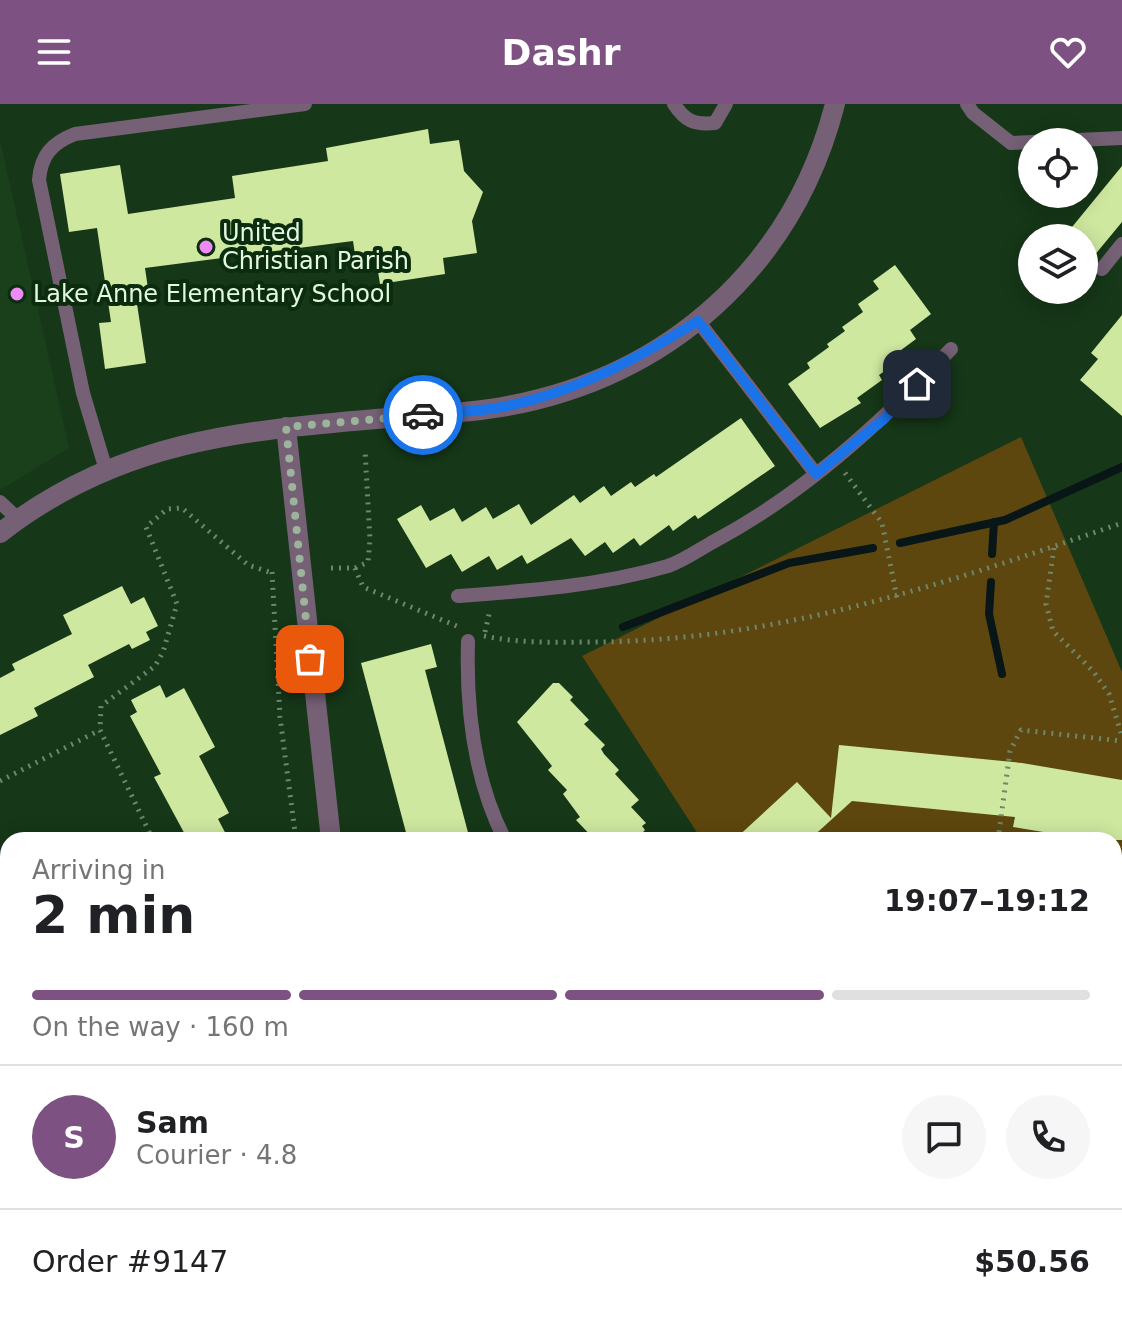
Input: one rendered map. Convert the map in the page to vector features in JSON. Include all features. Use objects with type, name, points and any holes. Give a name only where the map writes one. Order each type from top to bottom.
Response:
[{"type":"street","points":[[0,533],[18,519],[106,470],[186,443],[286,427],[501,407],[554,395],[613,370],[698,321],[759,263],[786,224],[812,175],[835,104]]},
{"type":"street","points":[[286,427],[330,832]]},
{"type":"lane","points":[[106,470],[83,393],[39,180],[46,152],[58,141],[75,134],[305,104]]},
{"type":"lane","points":[[674,104],[682,117],[697,125],[715,123],[726,104]]},
{"type":"lane","points":[[967,104],[973,113],[1011,143],[1122,138]]},
{"type":"lane","points":[[1102,269],[1122,244]]},
{"type":"lane","points":[[698,321],[816,474]]},
{"type":"lane","points":[[458,596],[569,587],[670,565],[740,528],[816,474],[884,419],[951,349]]},
{"type":"lane","points":[[0,502],[18,519]]},
{"type":"lane","points":[[468,647],[472,728],[487,794],[502,832]]},
{"type":"path","points":[[331,568],[355,568],[368,562],[370,540],[365,450]]},
{"type":"path","points":[[835,458],[882,523],[897,598]]},
{"type":"path","points":[[149,832],[100,730],[101,706],[160,659],[177,604],[146,527],[167,509],[182,508],[248,565],[270,572],[280,717],[295,832]]},
{"type":"path","points":[[355,568],[363,587],[484,636],[528,642],[642,641],[760,629],[897,598],[1122,523]]},
{"type":"path","points":[[999,832],[1010,751],[1021,730],[1122,739],[1109,694],[1093,671],[1053,631],[1046,604],[1054,548]]},
{"type":"path","points":[[468,647],[484,636],[495,593]]},
{"type":"path","points":[[0,781],[100,730]]},
{"type":"shaded area","name":"Lake Anne Elementary School","points":[[0,140],[69,448],[0,490]]},
{"type":"shaded area","points":[[1021,437],[1122,672],[1122,832],[697,832],[582,656]]},
{"type":"building","name":"United Christian Parish","points":[[428,129],[430,144],[459,140],[464,171],[483,192],[472,221],[477,253],[443,258],[445,274],[380,284],[377,265],[357,268],[353,241],[145,268],[150,302],[137,304],[146,363],[105,369],[99,323],[111,322],[97,228],[69,232],[60,174],[120,165],[128,214],[235,198],[232,176],[328,161],[326,148]]},
{"type":"building","points":[[1122,166],[1122,222],[1098,251],[1098,224],[1074,224],[1088,208],[1098,208],[1098,195]]},
{"type":"building","points":[[895,265],[931,314],[910,330],[916,339],[893,356],[898,362],[879,375],[882,380],[857,398],[861,403],[820,428],[788,384],[810,368],[807,363],[845,331],[842,327],[863,312],[858,304],[879,289],[873,281]]},
{"type":"building","points":[[1122,315],[1122,416],[1080,380],[1098,359],[1091,353]]},
{"type":"building","points":[[741,418],[775,466],[698,519],[695,515],[673,531],[669,525],[640,546],[634,538],[613,553],[605,542],[585,556],[571,538],[527,564],[522,555],[497,570],[489,556],[462,572],[451,554],[426,568],[397,519],[421,505],[430,521],[454,508],[462,522],[486,507],[493,519],[519,504],[531,525],[574,495],[580,503],[604,486],[611,496],[631,482],[635,487],[654,474],[656,477]]},
{"type":"building","points":[[122,586],[131,604],[144,597],[158,626],[146,632],[150,640],[132,649],[129,644],[88,665],[94,677],[34,708],[38,716],[0,735],[0,678],[15,670],[12,664],[72,634],[63,615]]},
{"type":"building","points":[[431,644],[437,667],[425,670],[468,832],[406,832],[361,663]]},
{"type":"building","points":[[553,683],[559,683],[589,720],[584,724],[605,745],[601,749],[619,770],[615,774],[639,800],[631,807],[646,823],[642,826],[645,830],[587,832],[576,820],[580,817],[563,794],[567,790],[548,770],[552,766],[517,722]]},
{"type":"building","points":[[160,685],[166,698],[184,688],[215,747],[199,756],[229,813],[218,819],[225,832],[184,832],[154,777],[161,774],[130,716],[137,712],[131,700]]},
{"type":"building","points":[[839,745],[1022,763],[1122,780],[1122,832],[1043,832],[1013,827],[1015,817],[852,801],[818,832],[743,832],[797,782],[831,818]]},
{"type":"waterway","points":[[900,543],[1005,520],[1122,467]]},
{"type":"waterway","points":[[992,554],[994,522]]},
{"type":"waterway","points":[[623,627],[789,563],[873,548]]},
{"type":"waterway","points":[[991,582],[989,614],[1002,674]]},
{"type":"way so far","points":[[310,659],[286,427],[423,415]]},
{"type":"place","name":"United Christian Parish","points":[[206,247]]},
{"type":"place","name":"Lake Anne Elementary School","points":[[17,294]]},
{"type":"route","points":[[423,415],[501,407],[554,395],[642,356],[698,321],[816,474],[884,419],[917,384]]}]
